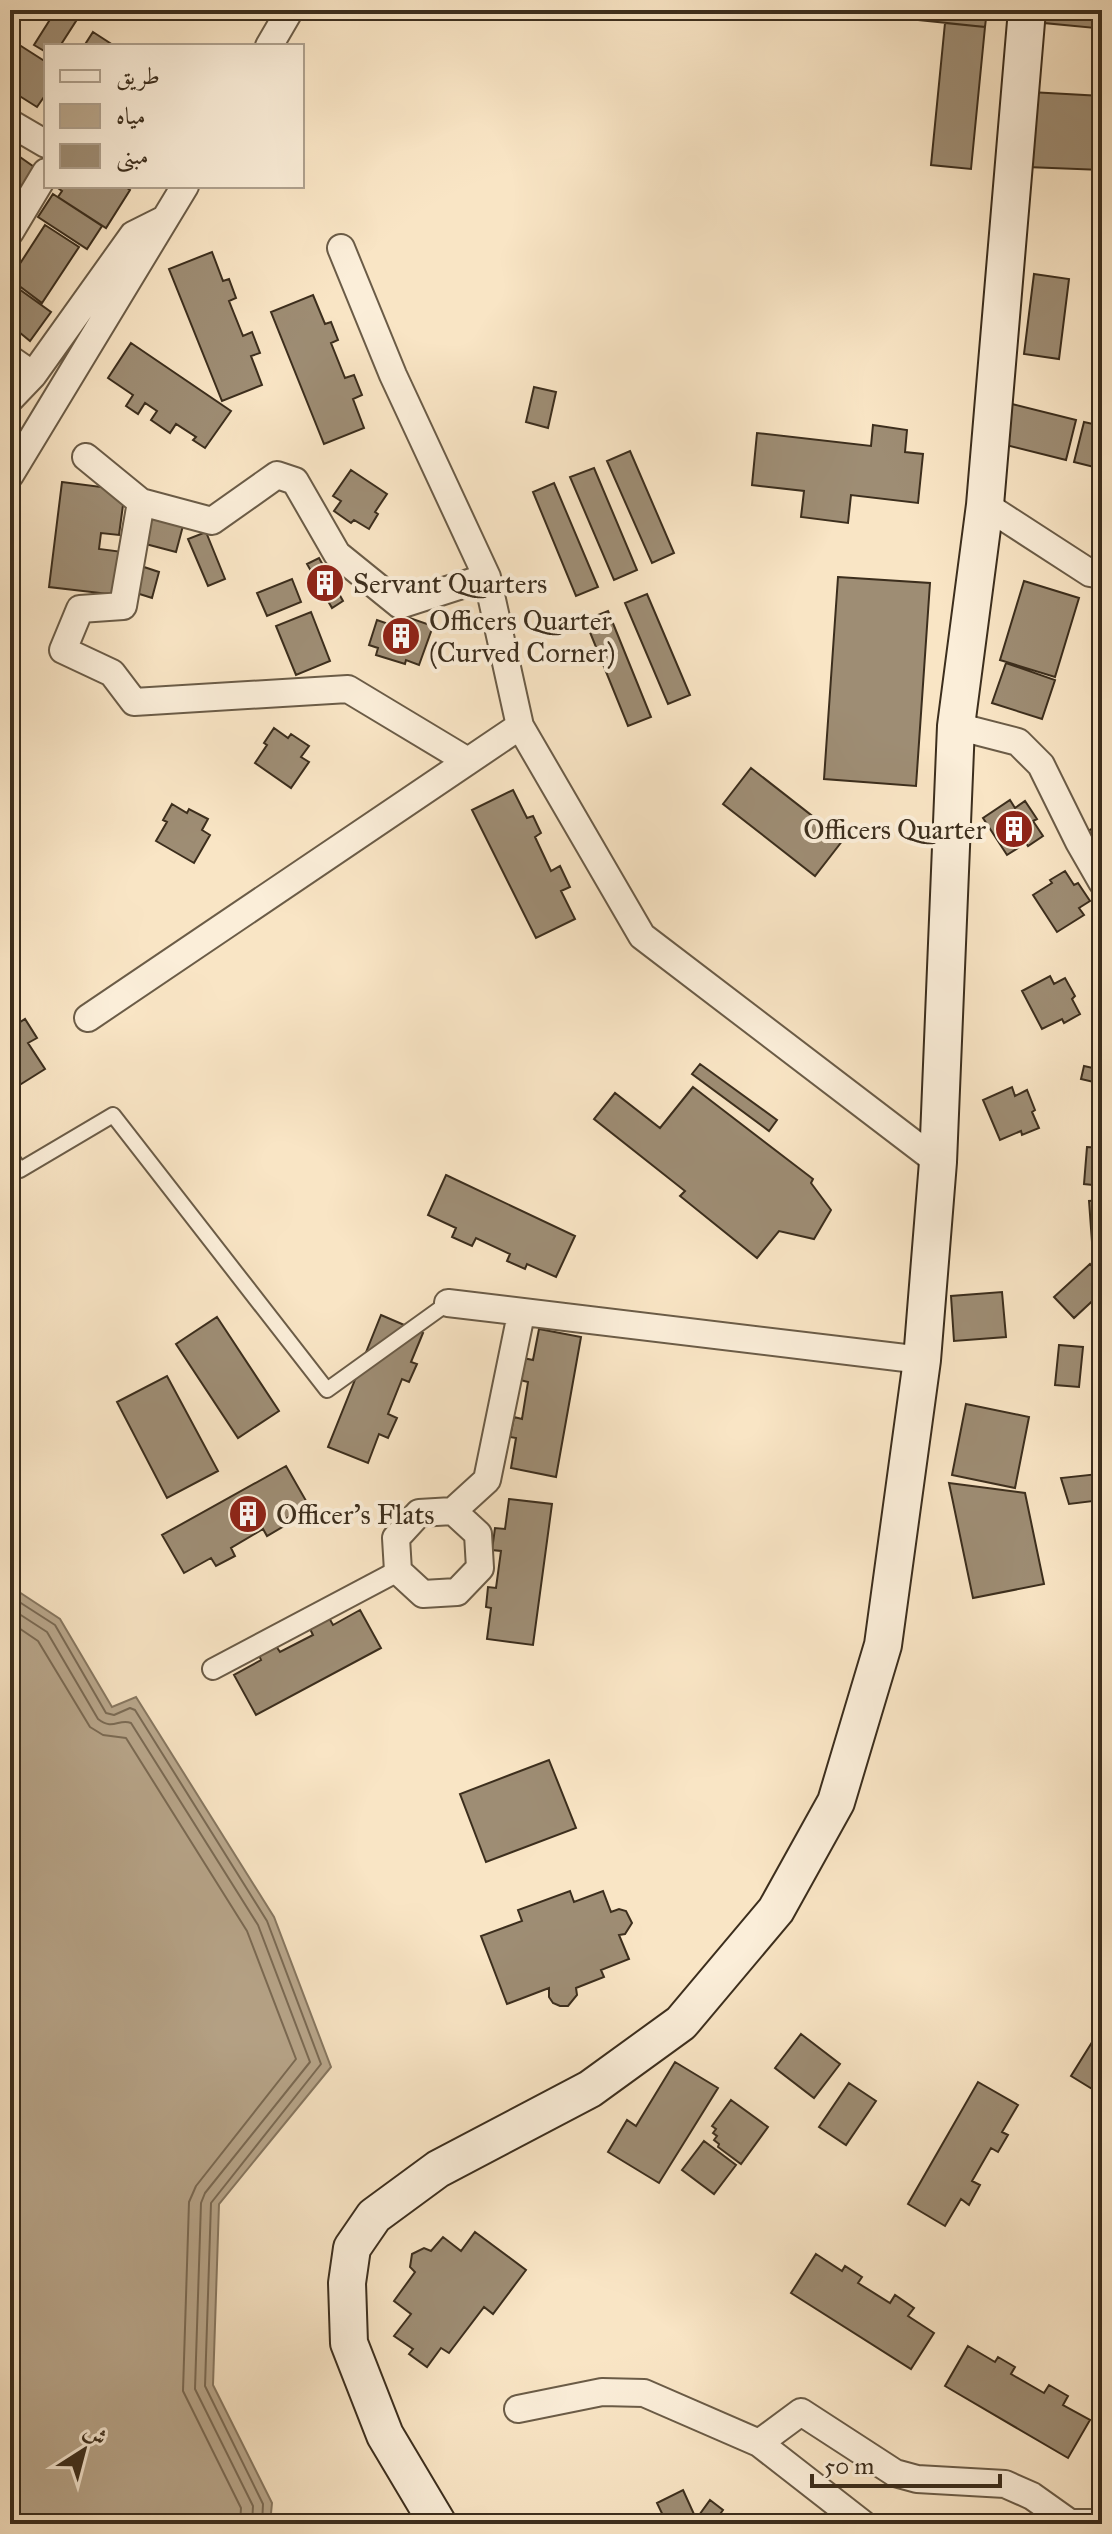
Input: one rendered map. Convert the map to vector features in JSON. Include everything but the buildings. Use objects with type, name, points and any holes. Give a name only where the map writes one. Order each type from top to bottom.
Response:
[{"type":"main road","points":[[438,2524],[385,2435],[349,2343],[347,2283],[352,2248],[374,2216],[438,2169],[590,2089],[681,2023],[776,1910],[836,1802],[883,1645],[922,1360],[938,1162],[956,726],[985,505],[1027,10]]},
{"type":"street","points":[[270,44],[290,10]]},
{"type":"street","points":[[10,123],[44,143]]},
{"type":"street","points":[[10,232],[44,175]]},
{"type":"street","points":[[10,475],[184,188]]},
{"type":"street","points":[[10,399],[33,375],[133,235],[165,219]]},
{"type":"street","points":[[341,248],[393,375],[487,577],[520,726],[642,936],[938,1162]]},
{"type":"street","points":[[10,359],[33,375]]},
{"type":"street","points":[[86,457],[141,502],[212,521],[277,475],[295,481],[337,554],[400,605],[487,577]]},
{"type":"street","points":[[141,502],[123,606],[80,609],[63,650],[112,673],[134,702],[348,689],[466,760]]},
{"type":"street","points":[[985,505],[1090,573],[1102,575]]},
{"type":"street","points":[[88,1018],[520,726]]},
{"type":"street","points":[[956,726],[1018,742],[1041,765],[1102,882]]},
{"type":"street","points":[[448,1303],[922,1360]]},
{"type":"street","points":[[453,1511],[478,1534],[480,1568],[457,1592],[423,1594],[398,1571],[396,1538],[419,1513],[453,1511],[487,1480],[521,1314]]},
{"type":"street","points":[[213,1669],[398,1571]]},
{"type":"street","points":[[518,2409],[602,2392],[644,2393],[759,2443],[863,2524]]},
{"type":"street","points":[[759,2443],[801,2412],[895,2473],[917,2479],[1005,2484],[1032,2496],[1070,2523],[1102,2523]]},
{"type":"lane","points":[[10,1156],[20,1170],[113,1115],[327,1390],[448,1303]]},
{"type":"water","points":[[10,1586],[60,1619],[112,1707],[136,1697],[274,1917],[331,2067],[219,2204],[213,2385],[272,2503],[270,2524],[10,2524]]},
{"type":"place","name":"Servant Quarters","points":[[325,583]]},
{"type":"place","name":"Officers Quarter (Curved Corner)","points":[[401,636]]},
{"type":"place","name":"Officers Quarter","points":[[1014,829]]},
{"type":"place","name":"Officer's Flats","points":[[248,1514]]}]
